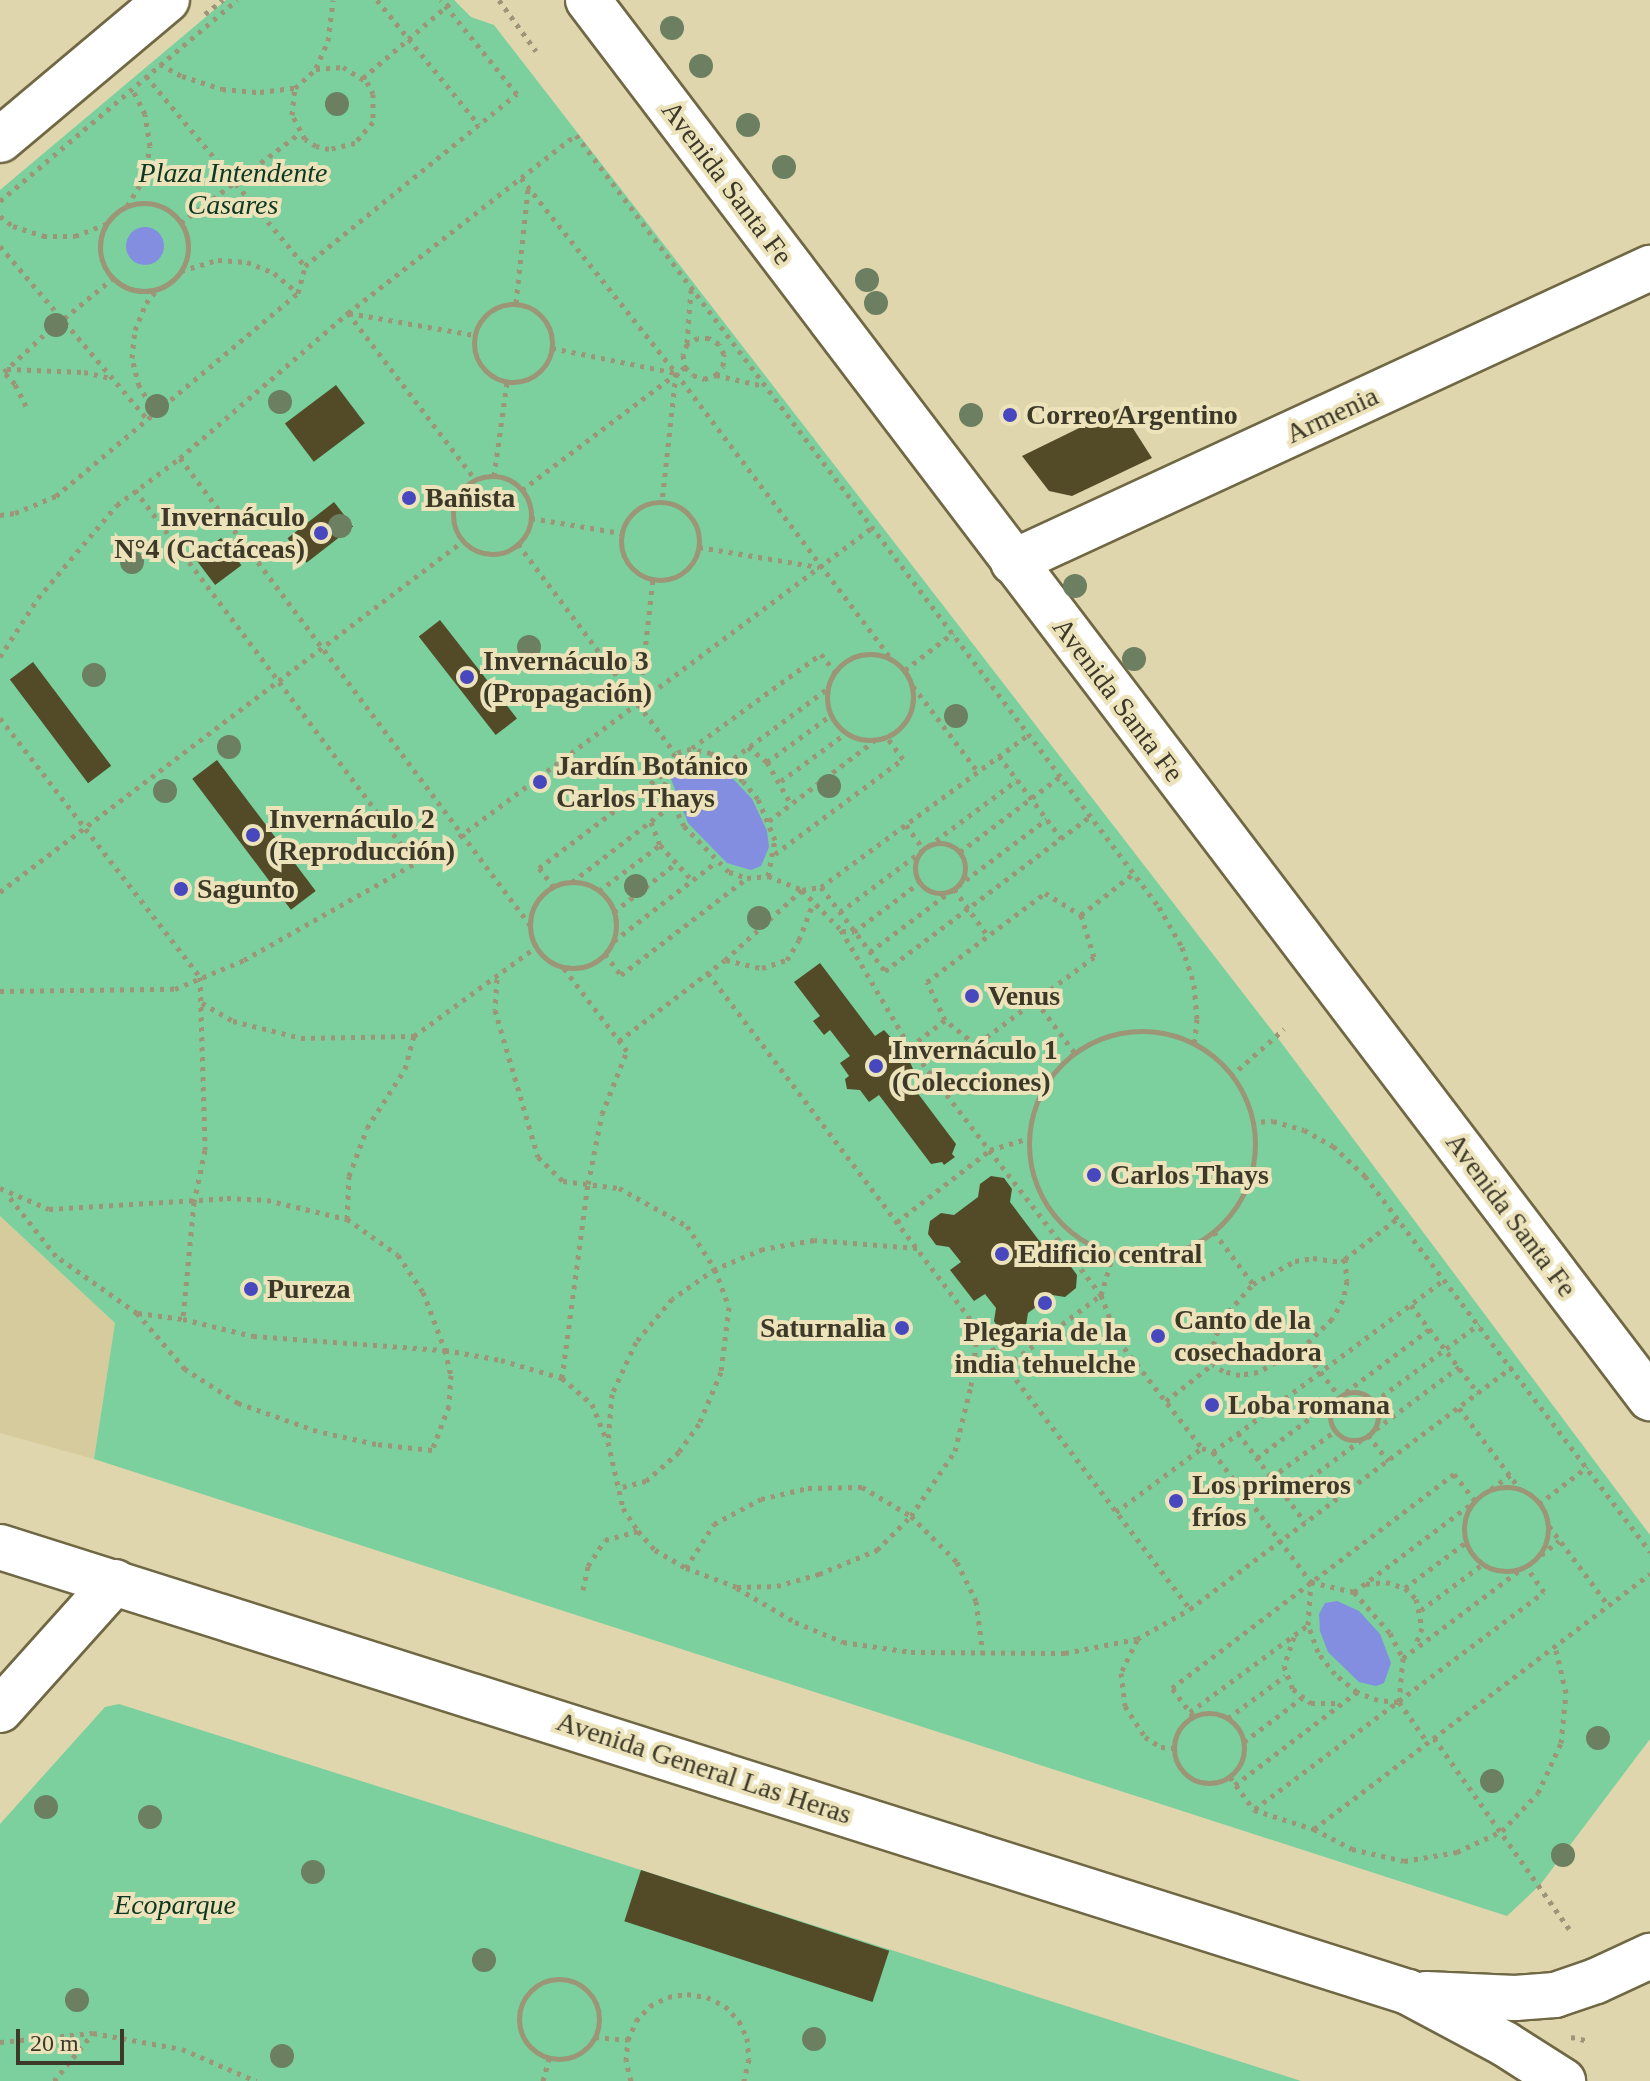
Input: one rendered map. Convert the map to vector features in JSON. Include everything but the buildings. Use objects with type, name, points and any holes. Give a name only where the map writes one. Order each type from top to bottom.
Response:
[{"type":"main road","points":[[0,140],[167,0]]},
{"type":"main road","name":"Avenida Santa Fe","points":[[588,0],[1650,1398]]},
{"type":"main road","name":"Armenia","points":[[1013,562],[1650,268]]},
{"type":"main road","name":"Avenida General Las Heras","points":[[0,1547],[1408,1992],[1505,2044],[1563,2081]]},
{"type":"main road","points":[[0,1710],[115,1582]]},
{"type":"main road","name":"Avenida General Las Heras","points":[[1408,1992],[1463,1998],[1555,1995],[1596,1981],[1650,1956]]},
{"type":"path","points":[[0,201],[237,0]]},
{"type":"path","points":[[160,64],[222,89],[260,92],[295,88],[316,69],[328,41],[333,0]]},
{"type":"path","points":[[377,0],[479,125]]},
{"type":"path","points":[[0,515],[15,513],[56,496],[298,293],[305,266],[517,94],[441,0]]},
{"type":"path","points":[[363,78],[454,0]]},
{"type":"path","points":[[499,0],[536,51]]},
{"type":"path","points":[[295,88],[292,115],[300,133],[316,146],[343,148],[365,134],[375,108],[373,94],[363,78],[343,67],[316,69]]},
{"type":"path","points":[[140,69],[305,266]]},
{"type":"path","points":[[0,216],[13,226],[43,236],[75,236],[107,223],[125,207],[145,177],[150,146],[145,114],[132,88]]},
{"type":"path","points":[[181,223],[300,133]]},
{"type":"path","points":[[0,657],[38,598],[135,490],[180,458],[348,313],[576,135],[1134,873],[1182,947],[1194,985],[1197,1019],[1194,1046]]},
{"type":"path","points":[[521,178],[676,373],[892,660],[905,670],[912,685],[978,772]]},
{"type":"path","points":[[516,303],[528,187]]},
{"type":"path","points":[[125,207],[148,203],[163,207],[181,223],[188,243],[187,258],[180,272]]},
{"type":"path","points":[[107,223],[100,245],[101,259],[113,278],[141,290],[159,288]]},
{"type":"path","points":[[0,246],[147,420]]},
{"type":"path","points":[[156,413],[139,386],[132,358],[135,330],[146,303],[159,288],[180,272],[218,260],[247,262],[274,273],[298,293]]},
{"type":"path","points":[[3,369],[113,278]]},
{"type":"path","points":[[691,287],[687,344],[683,355],[685,367],[693,375],[704,379],[716,375],[766,387]]},
{"type":"path","points":[[516,303],[531,308],[544,318],[551,332],[552,348],[547,363],[537,374],[522,381],[507,381],[492,376],[481,365],[474,350],[474,335],[482,317],[498,306],[516,303]]},
{"type":"path","points":[[348,313],[474,335]]},
{"type":"path","points":[[348,313],[475,479]]},
{"type":"path","points":[[687,344],[698,338],[709,338],[719,344],[724,354],[723,366],[716,375]]},
{"type":"path","points":[[552,348],[676,373]]},
{"type":"path","points":[[522,490],[685,367]]},
{"type":"path","points":[[3,369],[84,372],[112,378]]},
{"type":"path","points":[[3,369],[26,406]]},
{"type":"path","points":[[662,501],[676,373]]},
{"type":"path","points":[[494,476],[507,381]]},
{"type":"path","points":[[180,458],[530,925],[536,947],[547,959],[563,967],[627,1051],[602,1114],[588,1184],[562,1378]]},
{"type":"path","points":[[494,476],[510,479],[522,490],[529,503],[531,518],[527,532],[518,544],[505,552],[490,554],[475,550],[463,541],[454,526],[453,508],[461,491],[475,479],[494,476]]},
{"type":"path","points":[[135,490],[415,863]]},
{"type":"path","points":[[662,501],[678,506],[691,516],[698,530],[699,547],[694,561],[683,573],[669,580],[653,580],[638,574],[627,563],[621,549],[621,533],[629,517],[644,505],[662,501]]},
{"type":"path","points":[[531,518],[621,533]]},
{"type":"path","points":[[0,991],[175,989],[244,960],[463,834],[873,527]]},
{"type":"path","points":[[0,892],[463,541]]},
{"type":"path","points":[[518,544],[675,753]]},
{"type":"path","points":[[699,547],[820,567]]},
{"type":"path","points":[[638,705],[653,580]]},
{"type":"path","points":[[905,670],[953,633]]},
{"type":"path","points":[[675,753],[691,749],[821,654],[835,672]]},
{"type":"path","points":[[726,764],[828,688],[835,672],[847,661],[861,655],[877,654],[892,660]]},
{"type":"path","points":[[769,821],[875,740],[900,729],[910,716],[912,685]]},
{"type":"path","points":[[828,688],[831,715],[846,733],[875,740]]},
{"type":"path","points":[[767,762],[831,715]]},
{"type":"path","points":[[0,718],[200,977],[199,1044],[205,1150],[194,1202],[183,1319]]},
{"type":"path","points":[[781,781],[846,733]]},
{"type":"path","points":[[619,1041],[725,960],[802,890],[821,887],[1029,734]]},
{"type":"path","points":[[775,855],[903,759],[887,737]]},
{"type":"path","points":[[748,747],[767,762],[781,781],[791,804]]},
{"type":"path","points":[[691,749],[711,753],[726,764],[743,781],[769,821],[775,855],[768,876]]},
{"type":"path","points":[[675,753],[666,772],[665,787],[684,826],[729,872],[747,878],[768,876],[802,890],[841,930],[910,1047],[1101,1295],[1118,1340],[1202,1448],[1213,1452],[1311,1582],[1354,1592],[1390,1633],[1403,1658],[1399,1702],[1428,1743]]},
{"type":"path","points":[[999,756],[1061,839]]},
{"type":"path","points":[[554,887],[539,868],[666,772]]},
{"type":"path","points":[[960,852],[1061,776]]},
{"type":"path","points":[[840,912],[1017,780]]},
{"type":"path","points":[[530,925],[533,909],[554,887],[571,883],[672,805]]},
{"type":"path","points":[[821,887],[885,971],[1091,816]]},
{"type":"path","points":[[870,952],[1047,819]]},
{"type":"path","points":[[651,822],[660,845],[692,880]]},
{"type":"path","points":[[906,825],[923,848]]},
{"type":"path","points":[[947,843],[960,852],[965,872],[954,889],[935,893],[919,883],[915,861],[923,848],[930,844],[947,843]]},
{"type":"path","points":[[599,891],[660,845]]},
{"type":"path","points":[[563,967],[593,963],[605,954],[613,941],[716,862]]},
{"type":"path","points":[[614,912],[675,864]]},
{"type":"path","points":[[1081,915],[1134,873]]},
{"type":"path","points":[[605,954],[621,975],[747,878]]},
{"type":"path","points":[[571,883],[599,891],[614,912],[613,941]]},
{"type":"path","points":[[841,930],[854,932],[919,883]]},
{"type":"path","points":[[954,889],[988,936]]},
{"type":"path","points":[[1045,893],[1081,915],[1094,957],[976,1045],[945,1020],[927,982],[988,936],[1045,893]]},
{"type":"path","points":[[725,960],[762,968],[787,960],[799,940],[813,903]]},
{"type":"path","points":[[202,1003],[233,1021],[301,1038],[414,1036],[497,979],[536,947]]},
{"type":"path","points":[[708,973],[1190,1609]]},
{"type":"path","points":[[497,979],[495,1010],[538,1157],[563,1181],[619,1188],[687,1226],[715,1269],[729,1307],[721,1372],[699,1424],[679,1452],[646,1481],[617,1488]]},
{"type":"path","points":[[1036,1001],[1074,1052]]},
{"type":"path","points":[[910,1047],[945,1020]]},
{"type":"path","points":[[1230,1076],[1284,1029]]},
{"type":"path","points":[[1121,1032],[1172,1034],[1217,1058],[1248,1099],[1257,1149],[1244,1198],[1214,1232],[1163,1256],[1113,1255],[1067,1231],[1037,1190],[1027,1139],[1041,1091],[1074,1052],[1121,1032]]},
{"type":"path","points":[[347,1219],[349,1176],[367,1128],[405,1069],[414,1036]]},
{"type":"path","points":[[1251,1122],[1273,1121],[1288,1125],[1333,1146],[1365,1176],[1650,1552]]},
{"type":"path","points":[[897,1222],[990,1150],[1027,1139]]},
{"type":"path","points":[[0,1188],[56,1256],[137,1313],[185,1369],[238,1403],[317,1431],[376,1444],[432,1450],[449,1406],[451,1375],[445,1350],[423,1292],[398,1255],[347,1219],[267,1200],[227,1198],[49,1209],[6,1193]]},
{"type":"path","points":[[1345,1259],[1347,1281],[1343,1300],[1332,1319],[1302,1348],[1258,1372],[1240,1375],[1223,1371],[1213,1364],[1211,1345],[1222,1319],[1235,1300],[1253,1284],[1295,1261],[1313,1258],[1342,1262],[1345,1259],[1398,1218]]},
{"type":"path","points":[[1214,1232],[1253,1284]]},
{"type":"path","points":[[608,1442],[612,1394],[636,1342],[672,1299],[715,1269],[763,1249],[814,1240],[917,1248]]},
{"type":"path","points":[[1006,1366],[1101,1295],[1113,1255]]},
{"type":"path","points":[[1213,1452],[1445,1279]]},
{"type":"path","points":[[1411,1305],[1478,1393]]},
{"type":"path","points":[[137,1313],[183,1319],[253,1336],[445,1350],[501,1360],[562,1378],[592,1404],[608,1442],[623,1508],[655,1550],[686,1568],[737,1587],[795,1622],[843,1642],[911,1652],[983,1655],[1065,1653],[1137,1639],[1190,1609],[1512,1367]]},
{"type":"path","points":[[1374,1402],[1479,1324]]},
{"type":"path","points":[[1257,1458],[1430,1329]]},
{"type":"path","points":[[737,1587],[777,1586],[819,1574],[877,1550],[911,1516],[955,1451],[971,1386],[978,1330]]},
{"type":"path","points":[[1302,1348],[1340,1396]]},
{"type":"path","points":[[1166,1401],[1213,1364]]},
{"type":"path","points":[[1285,1496],[1459,1367]]},
{"type":"path","points":[[1359,1392],[1374,1402],[1378,1418],[1368,1435],[1349,1439],[1335,1431],[1330,1414],[1340,1396],[1359,1392]]},
{"type":"path","points":[[1459,1407],[1521,1490],[1539,1504],[1548,1525],[1608,1605]]},
{"type":"path","points":[[1247,1495],[1335,1431]]},
{"type":"path","points":[[1238,1433],[1305,1522]]},
{"type":"path","points":[[1368,1435],[1388,1461]]},
{"type":"path","points":[[1116,1512],[1202,1448]]},
{"type":"path","points":[[1539,1504],[1587,1467]]},
{"type":"path","points":[[1192,1714],[1172,1688],[1311,1582],[1454,1474],[1474,1501]]},
{"type":"path","points":[[1354,1592],[1510,1475]]},
{"type":"path","points":[[686,1568],[714,1524],[773,1496],[808,1488],[862,1487],[911,1516],[957,1562],[976,1601],[983,1655]]},
{"type":"path","points":[[1489,1490],[1521,1490]]},
{"type":"path","points":[[1474,1501],[1466,1514],[1466,1543],[1483,1564],[1496,1570],[1526,1566],[1543,1549],[1548,1525]]},
{"type":"path","points":[[583,1590],[588,1566],[605,1540],[638,1531]]},
{"type":"path","points":[[1403,1658],[1559,1541]]},
{"type":"path","points":[[1405,1588],[1466,1543]]},
{"type":"path","points":[[1421,1610],[1483,1564]]},
{"type":"path","points":[[1254,1810],[1544,1592],[1526,1566]]},
{"type":"path","points":[[1314,1829],[1650,1574]]},
{"type":"path","points":[[1311,1582],[1308,1625],[1318,1652],[1335,1674],[1357,1692],[1378,1700],[1399,1702]]},
{"type":"path","points":[[1363,1585],[1386,1582],[1405,1588],[1421,1610],[1422,1628],[1413,1650]]},
{"type":"path","points":[[1302,1698],[1244,1742],[1239,1768],[1230,1777],[1218,1783],[1192,1780],[1182,1772],[1173,1748],[1176,1735],[1192,1714],[1308,1625]]},
{"type":"path","points":[[1295,1635],[1285,1658],[1286,1676],[1302,1698],[1320,1705],[1342,1703]]},
{"type":"path","points":[[1137,1639],[1121,1673],[1125,1706],[1145,1737],[1161,1747],[1173,1748]]},
{"type":"path","points":[[1230,1777],[1254,1810],[1314,1829],[1352,1849],[1404,1861],[1457,1852],[1502,1831],[1538,1793],[1561,1743],[1566,1693],[1555,1646]]},
{"type":"path","points":[[1228,1718],[1286,1676]]},
{"type":"path","points":[[1235,1785],[1357,1692]]},
{"type":"path","points":[[1192,1714],[1205,1713],[1228,1718],[1244,1742]]},
{"type":"path","points":[[1434,1738],[1569,1929]]},
{"type":"path","points":[[562,1980],[586,1990],[598,2011],[595,2037],[576,2056],[549,2058],[526,2044],[520,2031],[521,2005],[538,1985],[562,1980]]},
{"type":"path","points":[[631,2081],[626,2061],[628,2040],[636,2021],[650,2006],[668,1997],[687,1994],[707,1997],[725,2006],[739,2021],[747,2038],[749,2059],[744,2081]]},
{"type":"path","points":[[0,2042],[93,2033],[182,2049],[256,2081]]},
{"type":"path","points":[[54,2081],[93,2033]]},
{"type":"path","points":[[595,2037],[628,2040]]},
{"type":"path","points":[[543,2081],[549,2058]]},
{"type":"shaded area","points":[[0,1216],[115,1323],[94,1459],[0,1433]]},
{"type":"green space","name":"Jardín Botánico Carlos Thays","points":[[226,0],[454,0],[471,17],[494,25],[1277,1037],[1650,1535],[1650,1739],[1540,1885],[1507,1916],[94,1459],[115,1323],[0,1216],[0,190]]},
{"type":"green space","name":"Ecoparque","points":[[119,1704],[1301,2081],[0,2081],[0,1824],[105,1707]]},
{"type":"water","points":[[145,227],[158,233],[164,246],[158,259],[145,265],[132,259],[126,246],[132,233]]},
{"type":"water","points":[[689,755],[724,769],[752,799],[767,831],[769,847],[761,866],[751,870],[727,863],[688,823],[671,779],[680,759]]},
{"type":"water","points":[[1337,1601],[1359,1611],[1380,1634],[1391,1663],[1384,1683],[1376,1686],[1359,1682],[1328,1652],[1320,1631],[1319,1614],[1325,1603]]},
{"type":"place","name":"Correo Argentino","points":[[1010,415]]},
{"type":"place","name":"Bañista","points":[[409,498]]},
{"type":"place","name":"Invernáculo N°4 (Cactáceas)","points":[[321,533]]},
{"type":"place","name":"Invernáculo 3 (Propagación)","points":[[467,677]]},
{"type":"place","name":"Jardín Botánico Carlos Thays","points":[[540,782]]},
{"type":"place","name":"Invernáculo 2 (Reproducción)","points":[[253,835]]},
{"type":"place","name":"Sagunto","points":[[181,889]]},
{"type":"place","name":"Venus","points":[[972,996]]},
{"type":"place","name":"Invernáculo 1 (Colecciones)","points":[[876,1066]]},
{"type":"place","name":"Carlos Thays","points":[[1094,1175]]},
{"type":"place","name":"Edificio central","points":[[1002,1254]]},
{"type":"place","name":"Pureza","points":[[251,1289]]},
{"type":"place","name":"Plegaria de la india tehuelche","points":[[1045,1303]]},
{"type":"place","name":"Saturnalia","points":[[902,1328]]},
{"type":"place","name":"Canto de la cosechadora","points":[[1158,1336]]},
{"type":"place","name":"Loba romana","points":[[1212,1405]]},
{"type":"place","name":"Los primeros fríos","points":[[1176,1501]]},
{"type":"park label","name":"Plaza Intendente Casares","points":[[233,189]]}]
